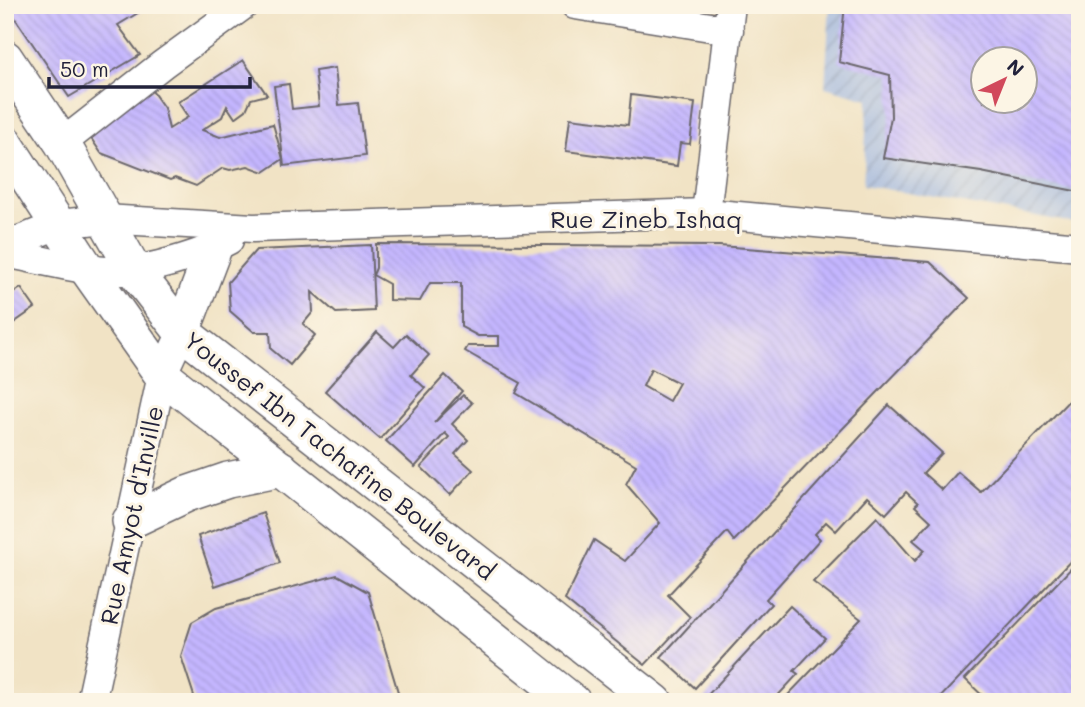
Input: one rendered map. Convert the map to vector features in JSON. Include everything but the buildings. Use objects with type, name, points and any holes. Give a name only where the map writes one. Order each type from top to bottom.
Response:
[{"type":"main road","name":"Youssef Ibn Tachafine Boulevard","points":[[5,58],[62,143],[134,270],[182,332],[655,702]]},
{"type":"main road","name":"Youssef Ibn Tachafine Boulevard","points":[[5,143],[87,268],[162,375],[573,702]]},
{"type":"main road","points":[[182,332],[214,248]]},
{"type":"main road","points":[[130,521],[187,494],[228,480],[281,469]]},
{"type":"street","points":[[62,143],[244,5]]},
{"type":"street","points":[[575,5],[730,18],[706,213]]},
{"type":"street","name":"Rue Zineb Ishaq","points":[[5,246],[60,224],[105,219],[253,228],[706,213],[1080,247]]},
{"type":"street","name":"Rue Zineb Ishaq","points":[[5,253],[87,268],[134,270],[214,248],[253,228]]},
{"type":"street","name":"Rue Amyot d'Inville","points":[[91,702],[162,375],[182,332]]},
{"type":"shaded area","points":[[830,5],[1080,5],[1080,224],[863,185],[868,99],[825,87]]}]
